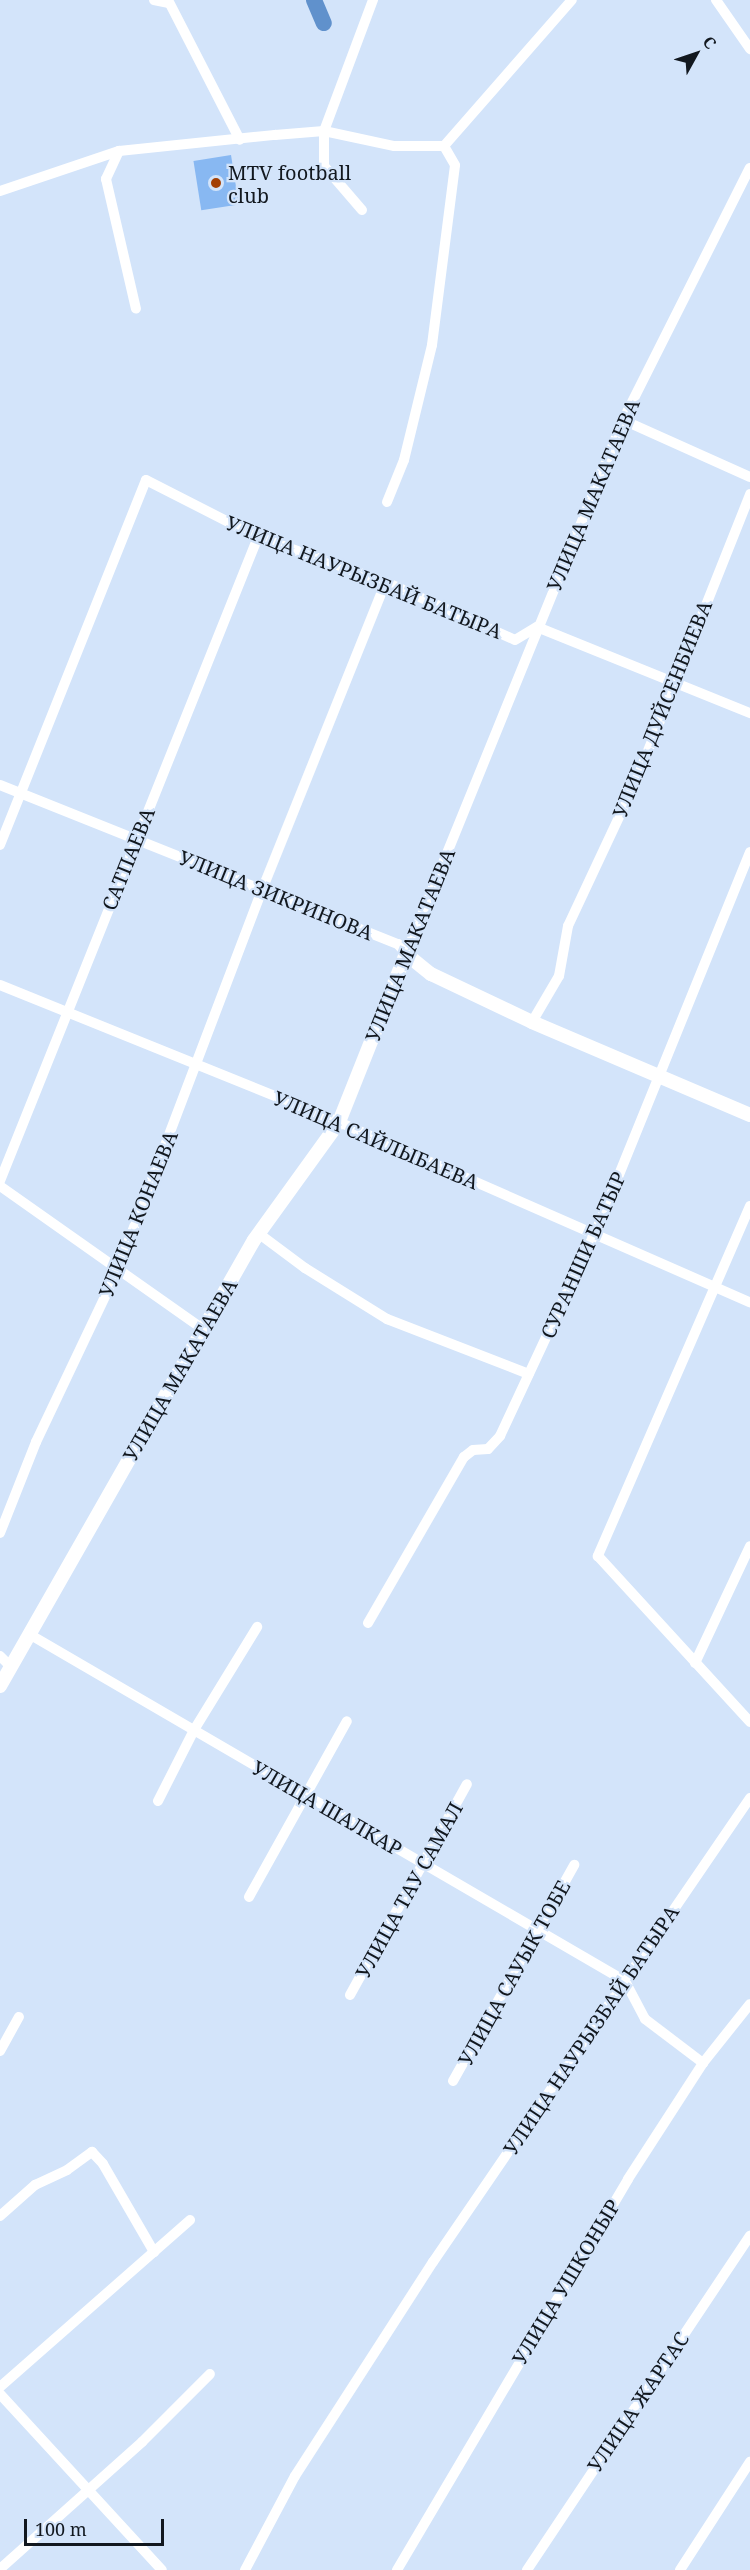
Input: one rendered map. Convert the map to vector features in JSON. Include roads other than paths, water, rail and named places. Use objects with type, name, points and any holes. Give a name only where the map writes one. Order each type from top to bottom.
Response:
[{"type":"street","points":[[154,0],[168,1],[240,140]]},
{"type":"street","points":[[362,210],[324,166],[324,131],[374,0]]},
{"type":"street","points":[[0,191],[119,152],[324,131],[394,146],[444,146],[572,0]]},
{"type":"street","points":[[716,0],[750,49]]},
{"type":"street","points":[[387,502],[404,460],[432,345],[455,165],[444,146]]},
{"type":"street","points":[[119,152],[106,179],[136,309]]},
{"type":"street","name":"УЛИЦА МАКАТАЕВА","points":[[0,1686],[258,1233],[339,1122],[537,627],[623,420],[750,168]]},
{"type":"street","points":[[623,420],[750,477]]},
{"type":"street","name":"УЛИЦА НАУРЫЗБАЙ БАТЫРА","points":[[23,794],[146,480],[258,537],[386,582],[515,640],[537,627]]},
{"type":"street","name":"УЛИЦА ДУЙСЕНБИЕВА","points":[[532,1022],[559,976],[568,926],[636,781],[750,494]]},
{"type":"street","name":"САТПАЕВА","points":[[0,1181],[258,537]]},
{"type":"street","name":"УЛИЦА КОНАЕВА","points":[[0,1533],[36,1442],[118,1269],[198,1066],[262,890],[386,582]]},
{"type":"street","points":[[537,627],[750,713]]},
{"type":"street","name":"УЛИЦА ЗИКРИНОВА","points":[[0,785],[399,944],[406,954],[431,974],[532,1022],[750,1115]]},
{"type":"street","points":[[0,845],[23,794]]},
{"type":"street","name":"СУРАНШИ БАТЫР","points":[[368,1623],[457,1468],[468,1453],[495,1443],[593,1235],[750,852]]},
{"type":"street","name":"УЛИЦА САЙЛЫБАЕВА","points":[[0,985],[339,1122],[750,1302]]},
{"type":"street","points":[[0,1186],[203,1329]]},
{"type":"street","points":[[750,1206],[598,1556],[750,1722]]},
{"type":"street","points":[[258,1233],[305,1268],[387,1319],[529,1374]]},
{"type":"street","points":[[695,1663],[750,1546]]},
{"type":"street","points":[[158,1801],[194,1730],[257,1627]]},
{"type":"street","name":"УЛИЦА ШАЛКАР","points":[[29,1634],[625,1981]]},
{"type":"street","points":[[0,1656],[11,1667]]},
{"type":"street","points":[[249,1897],[347,1721]]},
{"type":"street","name":"УЛИЦА ТАУ САМАЛ","points":[[350,1995],[467,1784]]},
{"type":"street","name":"УЛИЦА НАУРЫЗБАЙ БАТЫРА","points":[[245,2570],[295,2476],[433,2262],[750,1798]]},
{"type":"street","name":"УЛИЦА САУЫК ТОБЕ","points":[[453,2082],[535,1930],[574,1865]]},
{"type":"street","points":[[625,1981],[645,2019],[704,2063]]},
{"type":"street","name":"УЛИЦА УШКОНЫР","points":[[397,2570],[628,2179],[704,2063],[750,2004]]},
{"type":"street","points":[[0,2050],[19,2017]]},
{"type":"street","points":[[0,2216],[35,2185],[67,2170],[92,2152],[103,2164],[154,2252]]},
{"type":"street","points":[[0,2386],[190,2220]]},
{"type":"street","name":"УЛИЦА ЖАРТАС","points":[[527,2570],[750,2235]]},
{"type":"street","points":[[0,2569],[142,2442],[210,2374]]},
{"type":"street","points":[[0,2394],[162,2570]]},
{"type":"street","points":[[685,2568],[750,2462]]},
{"type":"waterway","points":[[314,0],[324,23]]},
{"type":"place","name":"MTV football club","points":[[216,183]]}]
